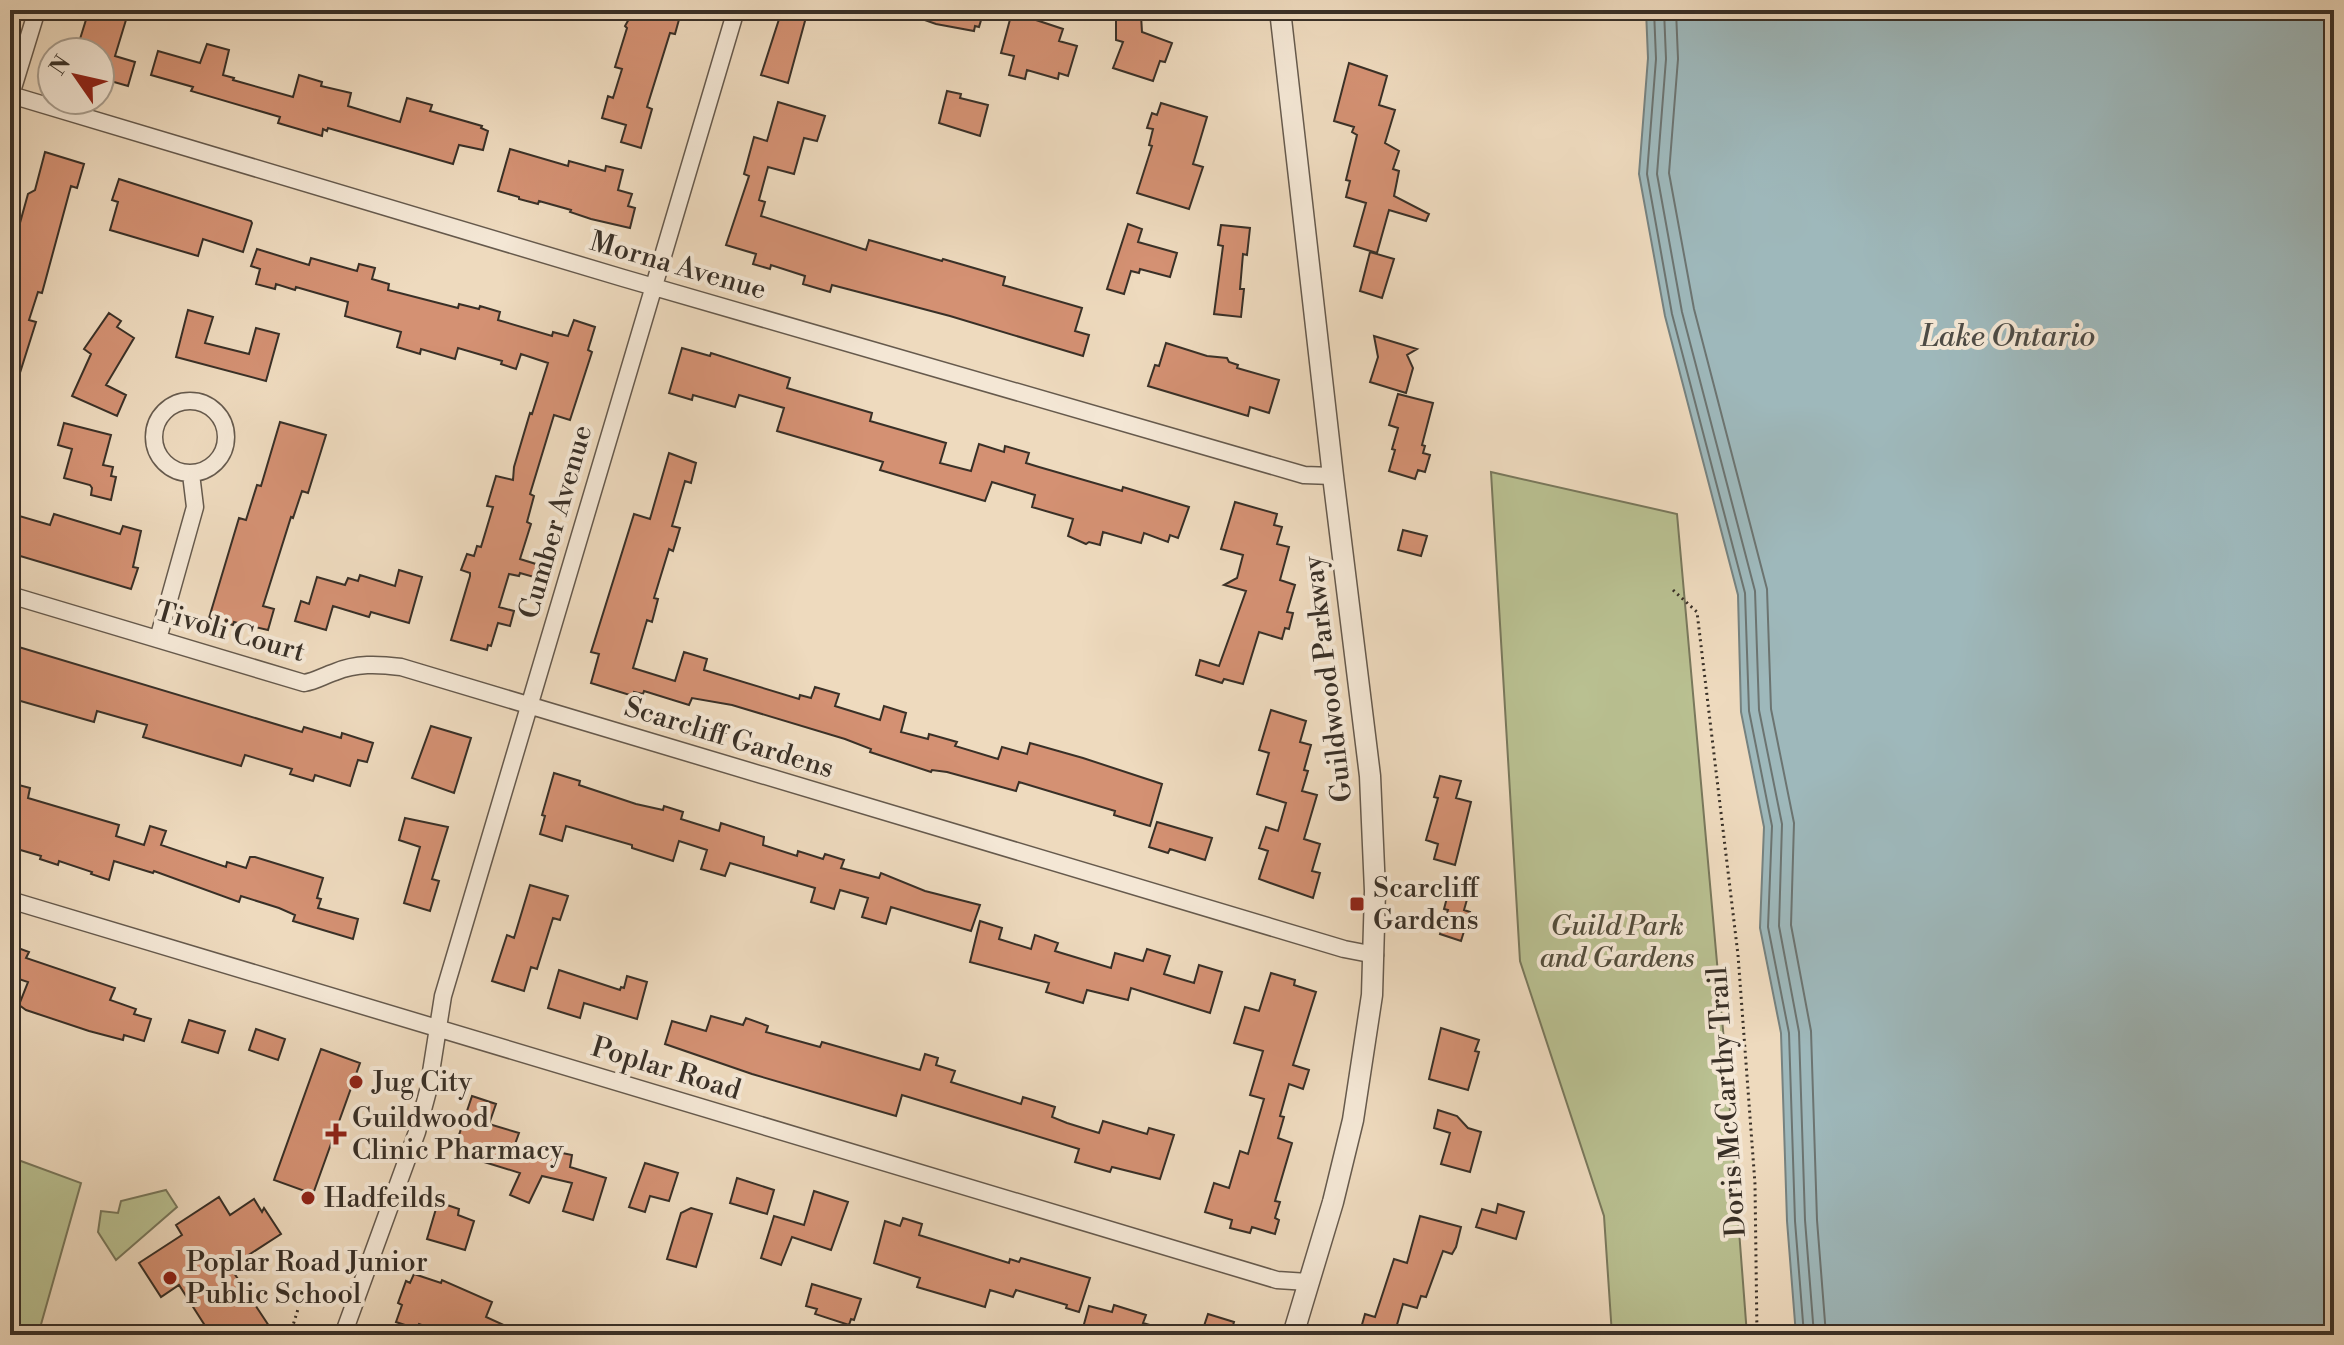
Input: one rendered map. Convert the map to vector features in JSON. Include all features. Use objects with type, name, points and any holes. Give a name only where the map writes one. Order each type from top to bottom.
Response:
[{"type":"street","points":[[10,96],[37,10]]},
{"type":"street","name":"Cumber Avenue","points":[[343,1335],[417,1132],[443,996],[736,10]]},
{"type":"street","name":"Guildwood Parkway","points":[[1280,10],[1370,776],[1375,955],[1353,1120],[1333,1202],[1293,1335]]},
{"type":"street","name":"Morna Avenue","points":[[10,96],[1304,475],[1333,476]]},
{"type":"street","points":[[191,401],[214,409],[222,419],[226,443],[214,465],[191,474],[170,467],[161,459],[154,438],[155,427],[168,408],[191,401]]},
{"type":"street","points":[[158,639],[195,507],[191,474]]},
{"type":"street","name":"Tivoli Court","points":[[10,595],[304,683],[319,680],[335,671],[378,664],[401,667],[529,705]]},
{"type":"street","name":"Scarcliff Gardens","points":[[529,705],[1344,949],[1375,955]]},
{"type":"street","name":"Poplar Road","points":[[10,900],[1262,1276],[1308,1282]]},
{"type":"path","name":"Doris McCarthy Trail","points":[[1673,590],[1697,612],[1738,955],[1755,1184],[1757,1335]]},
{"type":"path","points":[[290,1335],[303,1293]]},
{"type":"green space","name":"Guild Park and Gardens","points":[[1491,472],[1677,514],[1747,1335],[1612,1335],[1604,1216],[1520,961]]},
{"type":"green space","points":[[10,1157],[81,1183],[38,1335],[10,1335]]},
{"type":"green space","points":[[166,1190],[177,1207],[116,1260],[98,1232],[101,1211],[118,1213],[121,1201]]},
{"type":"water","name":"Lake Ontario","points":[[1646,10],[2334,10],[2334,1335],[1796,1335],[1787,1221],[1781,1033],[1760,928],[1764,827],[1741,712],[1738,595],[1665,316],[1639,174],[1648,58]]},
{"type":"building","points":[[89,10],[129,10],[116,53],[116,36],[81,36]]},
{"type":"building","points":[[634,10],[660,16],[662,10],[680,16],[675,34],[670,33],[647,107],[652,109],[641,148],[621,142],[626,125],[602,118],[608,96],[613,98],[622,69],[615,67],[627,28],[625,26]]},
{"type":"building","points":[[782,10],[808,10],[788,83],[761,75]]},
{"type":"building","points":[[909,10],[984,10],[979,27],[975,26],[974,31],[936,24],[908,14]]},
{"type":"building","points":[[1012,12],[1063,29],[1059,41],[1077,46],[1068,76],[1059,73],[1058,79],[1027,70],[1025,79],[1009,75],[1014,56],[1001,53]]},
{"type":"building","points":[[1141,15],[1142,32],[1172,43],[1165,62],[1160,61],[1153,81],[1113,68],[1123,42],[1116,40],[1116,16]]},
{"type":"building","points":[[207,44],[229,50],[223,75],[233,80],[293,97],[299,75],[322,82],[321,86],[351,93],[348,106],[400,122],[407,98],[432,105],[430,111],[482,126],[488,131],[483,150],[459,145],[453,164],[328,128],[327,131],[323,129],[322,136],[278,123],[280,117],[191,91],[193,87],[151,75],[158,51],[200,63]]},
{"type":"building","points":[[116,56],[135,62],[128,86],[116,83]]},
{"type":"building","points":[[1349,63],[1387,76],[1379,105],[1395,110],[1385,143],[1399,151],[1393,169],[1399,171],[1394,196],[1429,214],[1426,221],[1389,210],[1377,253],[1354,246],[1366,203],[1346,197],[1350,181],[1346,180],[1357,135],[1352,132],[1354,127],[1334,121]]},
{"type":"building","points":[[947,91],[961,94],[960,98],[988,105],[980,136],[939,123]]},
{"type":"building","points":[[778,102],[825,116],[817,141],[804,138],[794,174],[768,167],[759,200],[765,202],[761,216],[866,250],[869,240],[943,259],[1005,277],[1003,285],[1082,308],[1075,331],[1089,335],[1083,356],[832,285],[830,292],[803,284],[805,276],[771,265],[770,269],[753,264],[756,254],[726,245],[749,176],[744,174],[754,137],[767,141]]},
{"type":"building","points":[[1161,103],[1207,117],[1193,164],[1203,167],[1189,209],[1137,193],[1152,146],[1149,145],[1153,129],[1147,128],[1152,113],[1157,115]]},
{"type":"building","points":[[510,149],[568,166],[569,161],[605,171],[606,166],[623,170],[618,190],[632,194],[628,206],[635,208],[630,228],[498,191]]},
{"type":"building","points":[[45,152],[84,164],[77,188],[71,186],[42,293],[38,292],[29,320],[36,322],[13,395],[10,394],[10,259],[28,194],[35,190]]},
{"type":"building","points":[[119,179],[251,221],[243,252],[203,239],[198,256],[110,230],[118,202],[112,200]]},
{"type":"building","points":[[1128,224],[1142,229],[1138,242],[1177,253],[1170,277],[1140,269],[1139,273],[1131,271],[1124,294],[1107,289]]},
{"type":"building","points":[[1221,225],[1250,228],[1247,255],[1243,254],[1241,317],[1214,314],[1223,246],[1218,245]]},
{"type":"building","points":[[257,249],[309,265],[311,258],[357,271],[359,264],[375,268],[372,279],[389,284],[388,290],[458,308],[459,304],[479,309],[480,306],[500,312],[498,320],[552,336],[553,332],[568,336],[574,320],[595,327],[588,350],[592,352],[570,420],[554,415],[530,494],[534,496],[527,522],[531,524],[520,559],[552,569],[548,581],[520,573],[519,576],[509,574],[499,607],[514,611],[510,626],[498,623],[487,650],[451,640],[470,576],[470,573],[461,570],[467,554],[474,556],[477,546],[481,547],[493,507],[487,506],[496,476],[513,480],[530,413],[548,363],[521,354],[516,369],[501,364],[502,361],[458,348],[455,359],[421,349],[420,354],[397,347],[401,332],[345,316],[348,302],[296,287],[295,290],[276,284],[275,289],[256,284],[260,269],[251,266]]},
{"type":"building","points":[[1370,252],[1394,259],[1382,298],[1360,291]]},
{"type":"building","points":[[188,310],[213,317],[205,343],[249,354],[256,328],[279,334],[266,381],[176,357]]},
{"type":"building","points":[[109,313],[121,321],[117,327],[134,338],[106,385],[126,395],[117,416],[72,396],[91,354],[84,349]]},
{"type":"building","points":[[1374,336],[1417,349],[1407,355],[1413,368],[1406,393],[1370,382],[1378,357]]},
{"type":"building","points":[[1166,343],[1207,356],[1227,358],[1238,365],[1237,368],[1279,380],[1269,413],[1250,407],[1248,416],[1148,386],[1155,365],[1159,366]]},
{"type":"building","points":[[682,348],[710,356],[711,353],[790,378],[787,388],[872,413],[870,421],[946,443],[940,463],[971,471],[979,444],[1004,452],[1005,446],[1029,453],[1026,463],[1189,507],[1178,538],[1170,535],[1168,542],[1144,533],[1141,543],[1103,532],[1100,545],[1086,544],[1068,536],[1073,519],[1032,507],[1035,495],[992,482],[985,501],[880,470],[883,462],[777,431],[784,408],[739,395],[735,407],[693,395],[692,400],[669,393]]},
{"type":"building","points":[[1398,394],[1433,403],[1422,445],[1425,446],[1423,453],[1430,455],[1425,472],[1418,470],[1415,479],[1389,471],[1398,428],[1389,425]]},
{"type":"building","points":[[280,422],[326,435],[308,493],[302,491],[291,517],[263,606],[274,609],[268,630],[209,618],[239,518],[246,520],[257,485],[261,486]]},
{"type":"building","points":[[64,423],[111,435],[103,465],[113,467],[111,476],[116,477],[111,500],[91,495],[90,485],[64,478],[72,449],[58,445]]},
{"type":"building","points":[[669,453],[696,463],[691,483],[685,481],[672,526],[680,528],[673,551],[669,549],[654,598],[658,599],[652,622],[647,620],[633,668],[675,681],[684,652],[707,659],[704,670],[799,699],[800,695],[811,698],[815,687],[839,694],[835,706],[880,720],[884,706],[906,713],[901,732],[928,739],[929,734],[957,742],[955,746],[998,759],[1002,747],[1027,754],[1030,743],[1083,758],[1162,784],[1150,826],[1114,815],[1115,811],[1019,782],[1016,791],[947,772],[931,772],[870,752],[871,749],[845,739],[732,705],[692,698],[689,705],[644,691],[643,694],[634,692],[633,696],[591,683],[599,654],[591,652],[634,514],[650,519]]},
{"type":"building","points":[[1235,502],[1277,514],[1274,525],[1282,527],[1277,544],[1289,547],[1280,580],[1295,585],[1287,612],[1293,613],[1289,629],[1285,628],[1282,639],[1259,632],[1243,684],[1224,679],[1222,683],[1196,675],[1200,660],[1219,666],[1246,591],[1224,585],[1237,578],[1243,555],[1221,549]]},
{"type":"building","points":[[54,514],[120,534],[123,526],[141,531],[133,567],[138,568],[131,589],[10,553],[10,520],[15,521],[16,515],[50,525]]},
{"type":"building","points":[[1403,530],[1427,536],[1421,556],[1398,550]]},
{"type":"building","points":[[399,570],[422,577],[409,623],[371,612],[369,617],[333,606],[326,630],[295,621],[301,601],[309,604],[317,577],[345,585],[348,578],[358,581],[360,575],[395,586]]},
{"type":"building","points":[[12,645],[302,732],[304,727],[341,738],[342,733],[373,743],[367,762],[358,760],[350,786],[315,775],[313,781],[290,774],[292,769],[245,755],[241,766],[143,737],[147,725],[97,711],[94,722],[10,698]]},
{"type":"building","points":[[1271,710],[1306,721],[1300,742],[1311,745],[1302,791],[1317,795],[1304,839],[1320,844],[1312,871],[1320,873],[1313,898],[1259,879],[1268,851],[1259,848],[1266,827],[1278,831],[1286,803],[1257,794],[1269,753],[1259,750]]},
{"type":"building","points":[[431,726],[471,738],[454,793],[412,778]]},
{"type":"building","points":[[554,773],[636,804],[663,810],[664,806],[683,812],[681,819],[719,831],[721,823],[764,837],[763,845],[797,856],[798,851],[823,859],[825,854],[844,860],[841,868],[879,878],[881,873],[925,891],[980,905],[971,931],[891,907],[886,924],[862,917],[868,898],[840,890],[834,909],[811,902],[815,888],[730,863],[725,876],[701,869],[707,850],[679,841],[673,861],[632,848],[632,845],[566,826],[562,841],[540,834]]},
{"type":"building","points":[[1440,776],[1461,781],[1456,798],[1471,802],[1455,865],[1434,859],[1438,844],[1426,840],[1438,798],[1434,797]]},
{"type":"building","points":[[15,784],[30,788],[28,798],[119,825],[116,836],[144,845],[150,826],[166,831],[161,845],[226,867],[227,862],[246,868],[250,857],[255,857],[323,878],[317,898],[321,899],[318,908],[358,919],[353,939],[293,921],[295,915],[279,908],[241,896],[239,902],[154,871],[114,861],[109,880],[10,847],[10,802]]},
{"type":"building","points":[[405,818],[448,827],[432,879],[439,881],[430,911],[404,903],[420,847],[399,840]]},
{"type":"building","points":[[1157,822],[1212,838],[1205,860],[1170,849],[1168,853],[1149,847]]},
{"type":"building","points":[[530,885],[568,896],[560,920],[553,918],[537,969],[531,967],[524,991],[492,981],[507,935],[514,938]]},
{"type":"building","points":[[1449,890],[1468,896],[1464,910],[1470,912],[1461,941],[1440,934],[1448,910],[1444,909]]},
{"type":"building","points":[[980,921],[1002,928],[999,939],[1031,949],[1035,935],[1058,943],[1055,951],[1111,968],[1115,953],[1143,961],[1147,949],[1170,956],[1164,974],[1194,983],[1199,965],[1222,972],[1210,1013],[1131,988],[1128,1000],[1087,990],[1083,1003],[1046,992],[1049,983],[970,962]]},
{"type":"building","points":[[10,945],[29,952],[26,958],[115,988],[110,1000],[136,1009],[134,1014],[151,1019],[144,1041],[124,1035],[123,1040],[89,1031],[19,1005],[28,982],[10,976]]},
{"type":"building","points":[[559,970],[620,990],[624,988],[627,976],[647,982],[637,1019],[584,1003],[580,1018],[548,1008]]},
{"type":"building","points":[[1271,973],[1295,980],[1294,985],[1316,992],[1293,1065],[1309,1070],[1303,1089],[1289,1084],[1280,1116],[1284,1117],[1278,1138],[1292,1143],[1275,1201],[1280,1202],[1275,1218],[1279,1220],[1275,1234],[1252,1227],[1250,1233],[1230,1228],[1232,1220],[1205,1212],[1214,1183],[1229,1188],[1240,1151],[1248,1154],[1264,1099],[1250,1095],[1263,1051],[1234,1043],[1245,1007],[1259,1011]]},
{"type":"building","points":[[711,1016],[743,1025],[746,1018],[768,1026],[766,1032],[820,1047],[822,1042],[920,1070],[925,1054],[938,1058],[936,1065],[955,1071],[951,1082],[1021,1104],[1023,1097],[1055,1107],[1052,1117],[1099,1133],[1103,1121],[1147,1134],[1149,1128],[1174,1135],[1160,1179],[1112,1167],[1110,1172],[1075,1162],[1079,1149],[902,1095],[896,1116],[752,1074],[665,1044],[672,1021],[706,1031]]},
{"type":"building","points":[[189,1020],[225,1031],[218,1053],[182,1042]]},
{"type":"building","points":[[1441,1028],[1479,1040],[1475,1051],[1479,1052],[1468,1090],[1429,1079]]},
{"type":"building","points":[[256,1029],[285,1039],[278,1060],[249,1050]]},
{"type":"building","points":[[321,1049],[360,1063],[313,1194],[274,1180]]},
{"type":"building","points":[[472,1096],[496,1104],[489,1124],[519,1133],[514,1147],[556,1156],[557,1152],[572,1155],[570,1167],[606,1178],[593,1220],[563,1211],[572,1183],[542,1176],[529,1203],[510,1195],[520,1173],[481,1161],[484,1154],[456,1144]]},
{"type":"building","points":[[1438,1110],[1457,1116],[1468,1128],[1481,1132],[1470,1172],[1441,1164],[1450,1133],[1434,1128]]},
{"type":"building","points":[[645,1163],[678,1173],[669,1201],[650,1196],[645,1212],[629,1207]]},
{"type":"building","points":[[737,1178],[774,1190],[767,1214],[730,1203]]},
{"type":"building","points":[[814,1191],[848,1202],[831,1250],[792,1237],[781,1265],[761,1258],[774,1216],[804,1225]]},
{"type":"building","points":[[219,1197],[230,1215],[254,1199],[262,1212],[264,1208],[281,1234],[230,1267],[275,1335],[211,1335],[179,1285],[161,1297],[139,1263],[182,1235],[176,1225]]},
{"type":"building","points":[[438,1202],[459,1209],[458,1215],[474,1221],[465,1250],[427,1239]]},
{"type":"building","points":[[1498,1204],[1524,1212],[1516,1239],[1476,1227],[1482,1209],[1496,1213]]},
{"type":"building","points":[[691,1208],[712,1214],[696,1267],[667,1259],[681,1213]]},
{"type":"building","points":[[1420,1216],[1461,1227],[1456,1247],[1452,1254],[1443,1251],[1426,1297],[1421,1296],[1417,1308],[1403,1304],[1394,1335],[1359,1335],[1365,1314],[1375,1317],[1394,1259],[1407,1263]]},
{"type":"building","points":[[903,1218],[922,1224],[919,1235],[1009,1263],[1010,1259],[1019,1262],[1021,1258],[1090,1278],[1079,1312],[1066,1308],[1067,1305],[1016,1290],[1013,1297],[990,1290],[985,1307],[917,1287],[920,1278],[874,1263],[885,1221],[900,1226]]},
{"type":"building","points":[[414,1274],[441,1283],[442,1280],[492,1302],[486,1317],[526,1335],[450,1335],[419,1324],[417,1329],[396,1322],[402,1305],[398,1303],[406,1281],[410,1283]]},
{"type":"building","points":[[812,1284],[861,1299],[854,1320],[851,1319],[849,1325],[815,1314],[817,1309],[806,1306]]},
{"type":"building","points":[[1114,1305],[1146,1315],[1143,1323],[1170,1331],[1169,1335],[1081,1335],[1089,1306],[1112,1312]]},
{"type":"building","points":[[1208,1314],[1234,1322],[1230,1335],[1201,1335]]},
{"type":"place","name":"Scarcliff Gardens","points":[[1357,904]]},
{"type":"place","name":"Jug City","points":[[356,1082]]},
{"type":"place","name":"Guildwood Clinic Pharmacy","points":[[336,1134]]},
{"type":"place","name":"Hadfeilds","points":[[308,1198]]},
{"type":"place","name":"Poplar Road Junior Public School","points":[[170,1278]]}]
